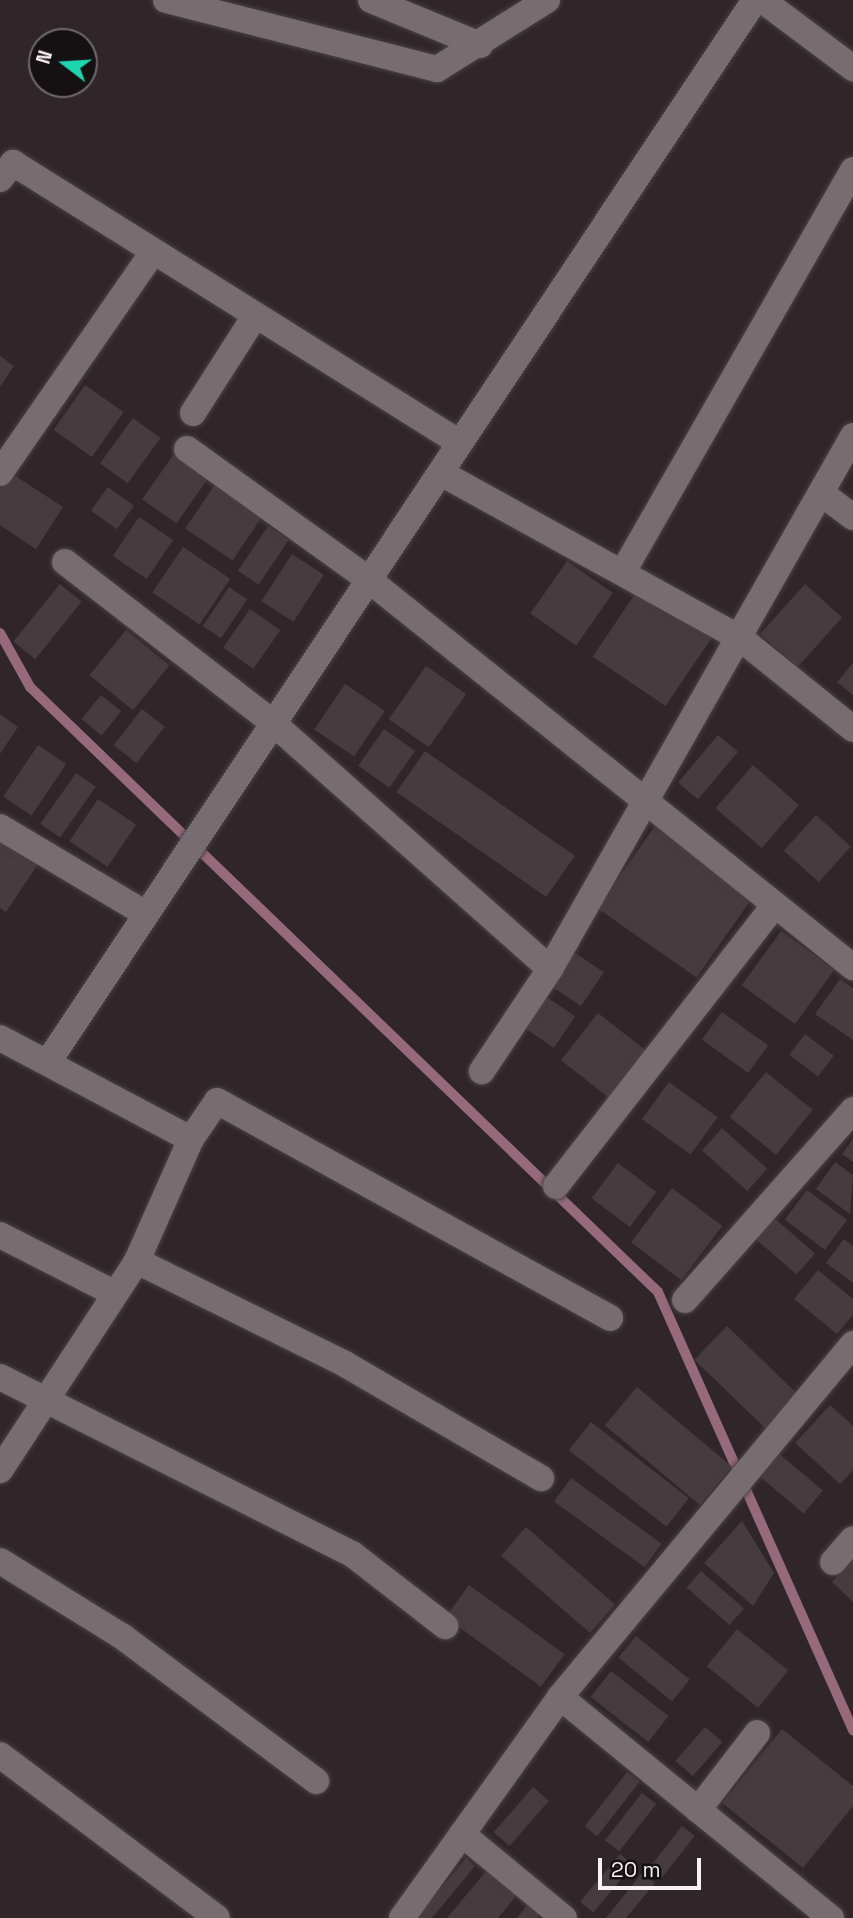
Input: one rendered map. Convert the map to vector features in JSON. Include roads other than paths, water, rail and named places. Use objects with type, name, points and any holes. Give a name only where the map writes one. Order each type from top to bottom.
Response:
[{"type":"street","points":[[166,0],[437,69],[480,45],[547,0]]},
{"type":"street","points":[[371,0],[480,45]]},
{"type":"street","points":[[48,1062],[755,0]]},
{"type":"street","points":[[762,0],[853,68]]},
{"type":"street","points":[[4,164],[153,252],[460,443]]},
{"type":"street","points":[[624,570],[853,170]]},
{"type":"street","points":[[0,473],[153,252]]},
{"type":"street","points":[[193,413],[255,316]]},
{"type":"street","points":[[482,1071],[550,969],[853,436]]},
{"type":"street","points":[[187,449],[369,580],[853,967]]},
{"type":"street","points":[[441,473],[624,570],[740,638],[853,729]]},
{"type":"street","points":[[821,493],[853,517]]},
{"type":"street","points":[[65,562],[273,723],[550,969]]},
{"type":"street","points":[[0,827],[146,914]]},
{"type":"street","points":[[556,1186],[775,905]]},
{"type":"street","points":[[0,1038],[191,1139]]},
{"type":"street","points":[[0,1470],[43,1397],[137,1261],[191,1139],[217,1101],[610,1318]]},
{"type":"street","points":[[685,1300],[853,1110]]},
{"type":"street","points":[[0,1235],[114,1293]]},
{"type":"street","points":[[137,1261],[345,1364],[541,1478]]},
{"type":"street","points":[[402,1918],[560,1697],[853,1344]]},
{"type":"street","points":[[0,1377],[352,1554],[445,1626]]},
{"type":"street","points":[[833,1562],[853,1539]]},
{"type":"street","points":[[0,1561],[123,1637],[316,1781]]},
{"type":"street","points":[[560,1697],[830,1917]]},
{"type":"street","points":[[698,1810],[757,1732]]},
{"type":"street","points":[[0,1755],[217,1918]]},
{"type":"street","points":[[462,1834],[564,1918]]},
{"type":"waterway","points":[[0,633],[30,687],[658,1292],[853,1731]]}]
